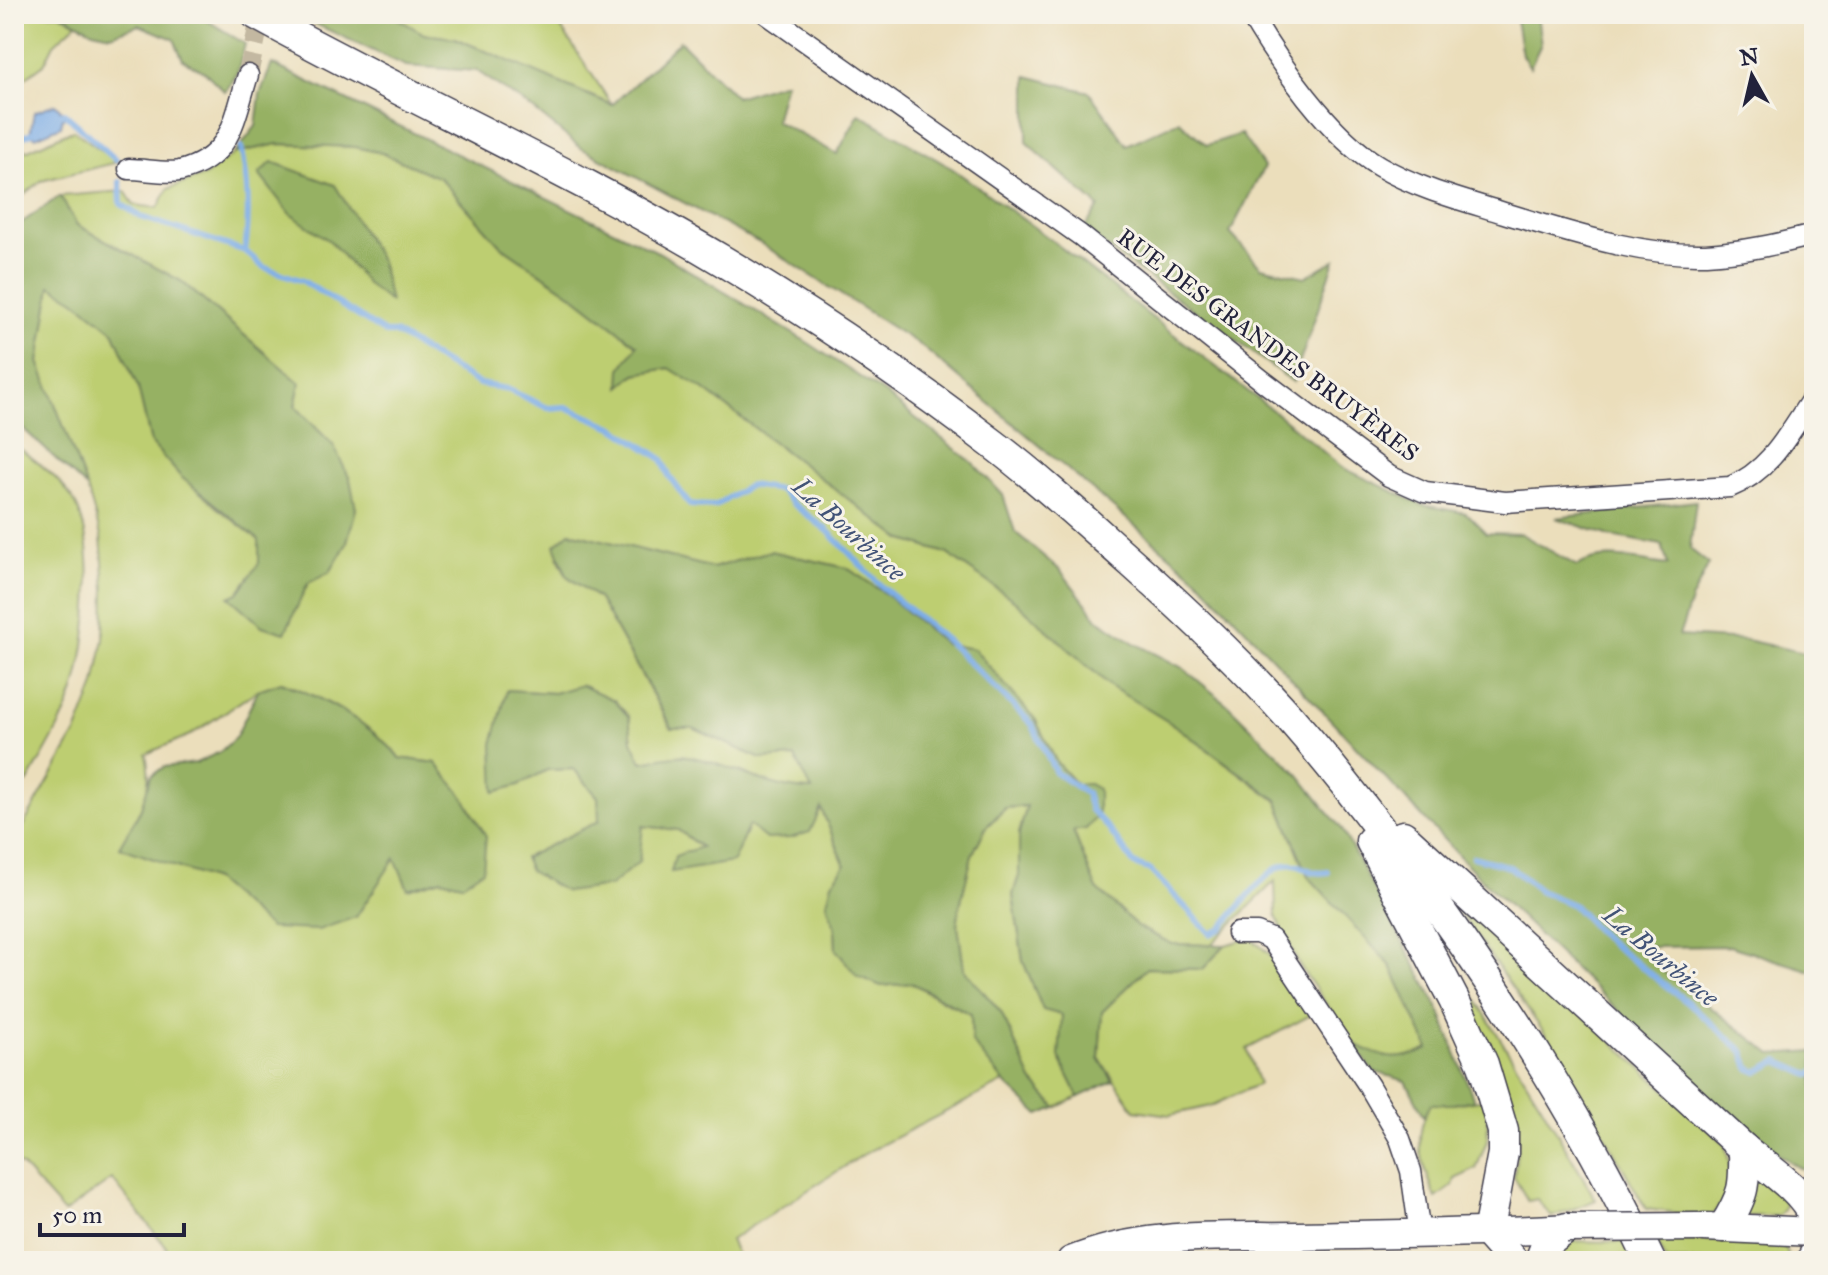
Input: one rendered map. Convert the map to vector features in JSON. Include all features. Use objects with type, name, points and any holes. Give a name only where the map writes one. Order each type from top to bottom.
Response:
[{"type":"main road","points":[[256,14],[633,211],[733,268],[906,379],[998,447],[1192,617],[1286,714],[1338,775],[1419,880],[1498,993],[1569,1108],[1650,1261]]},
{"type":"main road","points":[[1338,775],[1526,951],[1793,1190],[1814,1218]]},
{"type":"main road","points":[[1338,775],[1454,1000],[1483,1064],[1503,1131],[1503,1153],[1488,1233]]},
{"type":"main road","points":[[1712,1227],[1736,1208],[1745,1186],[1744,1149]]},
{"type":"main road","points":[[1071,1261],[1113,1247],[1178,1237],[1488,1233],[1567,1228],[1712,1227],[1814,1232]]},
{"type":"main road","points":[[1540,1261],[1547,1243],[1567,1228]]},
{"type":"main road","points":[[1488,1233],[1513,1261]]},
{"type":"street","name":"RUE DES GRANDES BRUYÈRES","points":[[767,14],[1080,235],[1263,381],[1389,476],[1425,492],[1505,502],[1730,487],[1748,480],[1766,465],[1814,396]]},
{"type":"street","points":[[1250,14],[1289,71],[1338,133],[1378,165],[1435,192],[1572,233],[1635,248],[1702,254],[1738,252],[1814,235]]},
{"type":"street","points":[[129,169],[178,171],[215,154],[226,142],[248,75]]},
{"type":"street","points":[[1237,933],[1257,933],[1271,939],[1369,1086],[1400,1139],[1411,1171],[1420,1234]]},
{"type":"green space","points":[[14,14],[61,14],[77,23],[54,44],[44,64],[14,86]]},
{"type":"green space","points":[[61,14],[197,14],[245,44],[237,74],[225,92],[205,72],[183,60],[174,39],[139,25],[111,35],[93,31]]},
{"type":"green space","points":[[302,14],[390,14],[424,34],[455,38],[612,105],[680,41],[736,97],[785,82],[775,121],[837,154],[859,114],[953,169],[1046,236],[1343,468],[1422,505],[1466,513],[1486,533],[1521,534],[1577,566],[1610,557],[1668,565],[1662,545],[1610,536],[1556,518],[1696,501],[1690,549],[1709,564],[1692,598],[1679,636],[1746,640],[1814,655],[1814,972],[1730,946],[1650,947],[1664,972],[1772,1054],[1814,1051],[1814,1176],[1752,1139],[1482,880],[1197,578],[920,345],[760,243],[581,148],[534,110],[477,71],[406,66],[313,23]]},
{"type":"green space","points":[[390,14],[552,14],[612,105],[455,38],[424,34]]},
{"type":"green space","points":[[1515,14],[1537,14],[1541,44],[1530,67],[1522,55]]},
{"type":"green space","points":[[272,64],[660,253],[884,393],[973,463],[1003,495],[1015,532],[1061,571],[1098,619],[1134,643],[1183,668],[1228,705],[1298,774],[1341,828],[1438,1007],[1474,1100],[1431,1104],[1424,1116],[1406,1081],[1372,1071],[1354,1044],[1399,1058],[1429,1049],[1391,966],[1308,876],[1277,800],[1177,727],[1110,686],[1015,601],[946,553],[901,539],[702,388],[669,368],[635,374],[620,387],[621,369],[637,345],[574,296],[501,246],[440,178],[382,153],[355,147],[278,144],[235,153],[256,126],[260,94]]},
{"type":"green space","points":[[1027,76],[1089,92],[1127,145],[1179,121],[1207,145],[1241,134],[1264,167],[1230,233],[1261,267],[1305,277],[1335,260],[1293,382],[1083,230],[1099,207],[1027,143]]},
{"type":"green space","points":[[73,130],[118,162],[41,181],[14,203],[14,134],[26,151]]},
{"type":"green space","points":[[278,144],[355,147],[382,153],[440,178],[501,246],[574,296],[637,345],[621,369],[621,386],[635,374],[670,368],[702,388],[901,539],[946,553],[1015,601],[1110,686],[1177,727],[1277,801],[1308,876],[1391,966],[1430,1050],[1403,1059],[1385,1058],[1354,1044],[1299,965],[1276,916],[1275,881],[1211,945],[1172,944],[1138,927],[1096,888],[1073,830],[1089,784],[1076,784],[1057,763],[1035,719],[974,650],[945,644],[887,595],[847,568],[770,551],[713,568],[570,532],[558,558],[567,576],[599,599],[671,728],[693,728],[761,759],[796,757],[813,791],[777,787],[742,772],[683,755],[641,762],[632,741],[629,717],[614,700],[581,685],[554,693],[507,690],[519,785],[547,770],[574,769],[598,797],[600,821],[524,858],[643,826],[678,830],[702,848],[671,871],[749,824],[821,808],[845,866],[832,883],[827,903],[835,928],[836,950],[857,976],[882,986],[912,983],[971,1014],[972,1042],[1004,1082],[869,1151],[730,1240],[740,1261],[158,1261],[167,1248],[112,1179],[64,1213],[14,1161],[14,842],[77,731],[95,685],[104,639],[105,589],[101,536],[87,488],[39,362],[51,285],[113,331],[138,387],[151,443],[216,507],[259,540],[260,563],[238,593],[285,632],[308,583],[330,572],[346,545],[356,509],[333,445],[295,406],[300,383],[181,281],[77,225],[60,196],[125,191],[134,205],[158,208],[168,189],[206,175],[235,153]],"holes":[[[282,682],[360,722],[400,758],[436,763],[462,884],[441,879],[408,889],[395,857],[356,917],[271,928],[214,880],[120,847],[143,803],[148,780],[146,754],[192,734],[258,690]]]},
{"type":"green space","points":[[272,162],[335,185],[381,262],[390,302],[368,285],[331,242],[290,214],[259,174]]},
{"type":"green space","points":[[60,196],[77,225],[181,281],[300,383],[295,406],[333,445],[350,479],[356,509],[346,545],[330,572],[308,583],[285,633],[262,626],[229,597],[238,593],[259,563],[259,540],[181,477],[151,443],[138,387],[113,331],[75,300],[51,286],[39,362],[87,488],[14,420],[14,228]]},
{"type":"green space","points":[[14,444],[56,478],[75,503],[87,546],[89,573],[82,659],[70,702],[27,783],[18,782],[14,786]]},
{"type":"green space","points":[[570,532],[713,568],[770,551],[847,568],[887,595],[945,644],[974,649],[1035,719],[1057,763],[1075,784],[1089,784],[1098,789],[1098,815],[1086,829],[1073,831],[1096,888],[1138,927],[1172,944],[1225,945],[1203,969],[1147,968],[1102,1012],[1099,1058],[1113,1081],[1079,1097],[1059,1057],[1062,1015],[1043,1010],[1023,961],[1013,895],[1019,875],[1019,834],[1027,806],[1005,808],[986,827],[972,855],[957,918],[964,970],[1001,1012],[1032,1081],[1056,1108],[1039,1115],[1004,1082],[972,1042],[971,1014],[912,983],[881,986],[857,976],[836,950],[835,928],[827,903],[832,883],[845,865],[821,808],[810,832],[791,838],[766,839],[749,825],[733,862],[671,872],[675,856],[701,847],[678,830],[643,826],[639,862],[610,886],[566,892],[530,871],[524,858],[599,821],[598,797],[574,769],[547,770],[519,785],[495,792],[493,744],[507,690],[554,693],[581,685],[614,700],[629,717],[632,741],[642,762],[685,756],[779,786],[812,790],[795,757],[761,759],[693,728],[672,728],[599,599],[567,576],[555,545]]},
{"type":"green space","points":[[281,682],[314,696],[360,722],[400,758],[436,763],[463,796],[486,836],[483,870],[462,884],[441,879],[408,889],[395,858],[356,917],[318,930],[270,928],[214,880],[119,847],[140,811],[151,776],[164,767],[196,763],[220,752],[236,737],[258,690]]},
{"type":"green space","points":[[1027,806],[1019,834],[1019,875],[1013,895],[1023,961],[1043,1010],[1063,1015],[1059,1057],[1079,1097],[1056,1108],[1032,1081],[1001,1012],[964,970],[957,918],[972,855],[986,827],[1006,808]]},
{"type":"green space","points":[[1441,886],[1724,1143],[1730,1165],[1730,1183],[1724,1199],[1710,1217],[1646,1209],[1559,1054]]},
{"type":"green space","points":[[1250,938],[1271,955],[1311,1015],[1247,1049],[1259,1084],[1211,1106],[1170,1115],[1135,1110],[1099,1058],[1102,1012],[1147,968],[1203,969],[1225,945]]},
{"type":"green space","points":[[1445,949],[1596,1200],[1552,1217],[1537,1199],[1528,1201],[1514,1177],[1518,1140],[1483,1032]]},
{"type":"green space","points":[[1486,1099],[1488,1138],[1476,1169],[1455,1179],[1453,1186],[1436,1198],[1423,1162],[1420,1140],[1431,1104]]},
{"type":"green space","points":[[1753,1168],[1785,1202],[1784,1210],[1778,1216],[1743,1216]]},
{"type":"green space","points":[[1782,1240],[1788,1261],[1666,1261],[1657,1241]]},
{"type":"green space","points":[[1565,1241],[1624,1242],[1633,1261],[1554,1261]]},
{"type":"water","points":[[55,104],[64,113],[61,126],[36,137],[30,134],[34,112]]},
{"type":"waterway","points":[[59,116],[64,113],[116,160]]},
{"type":"waterway","points":[[14,140],[37,131]]},
{"type":"waterway","points":[[241,147],[248,199],[245,251]]},
{"type":"waterway","name":"La Bourbince","points":[[120,182],[121,204],[141,217],[245,251],[263,267],[303,281],[385,333],[395,333],[479,384],[507,389],[548,408],[566,407],[615,428],[662,459],[669,476],[690,505],[715,506],[750,485],[780,490],[827,530],[882,587],[945,639],[1032,724],[1056,773],[1086,793],[1091,810],[1134,864],[1150,870],[1211,934],[1221,929],[1260,883],[1278,868],[1296,865],[1315,872],[1328,872]]},
{"type":"waterway","name":"La Bourbince","points":[[1473,857],[1510,867],[1540,891],[1573,905],[1604,938],[1686,1001],[1743,1051],[1749,1068],[1757,1072],[1778,1061],[1810,1075],[1814,1072]]},
{"type":"tunnel","points":[[248,75],[261,14]]}]
